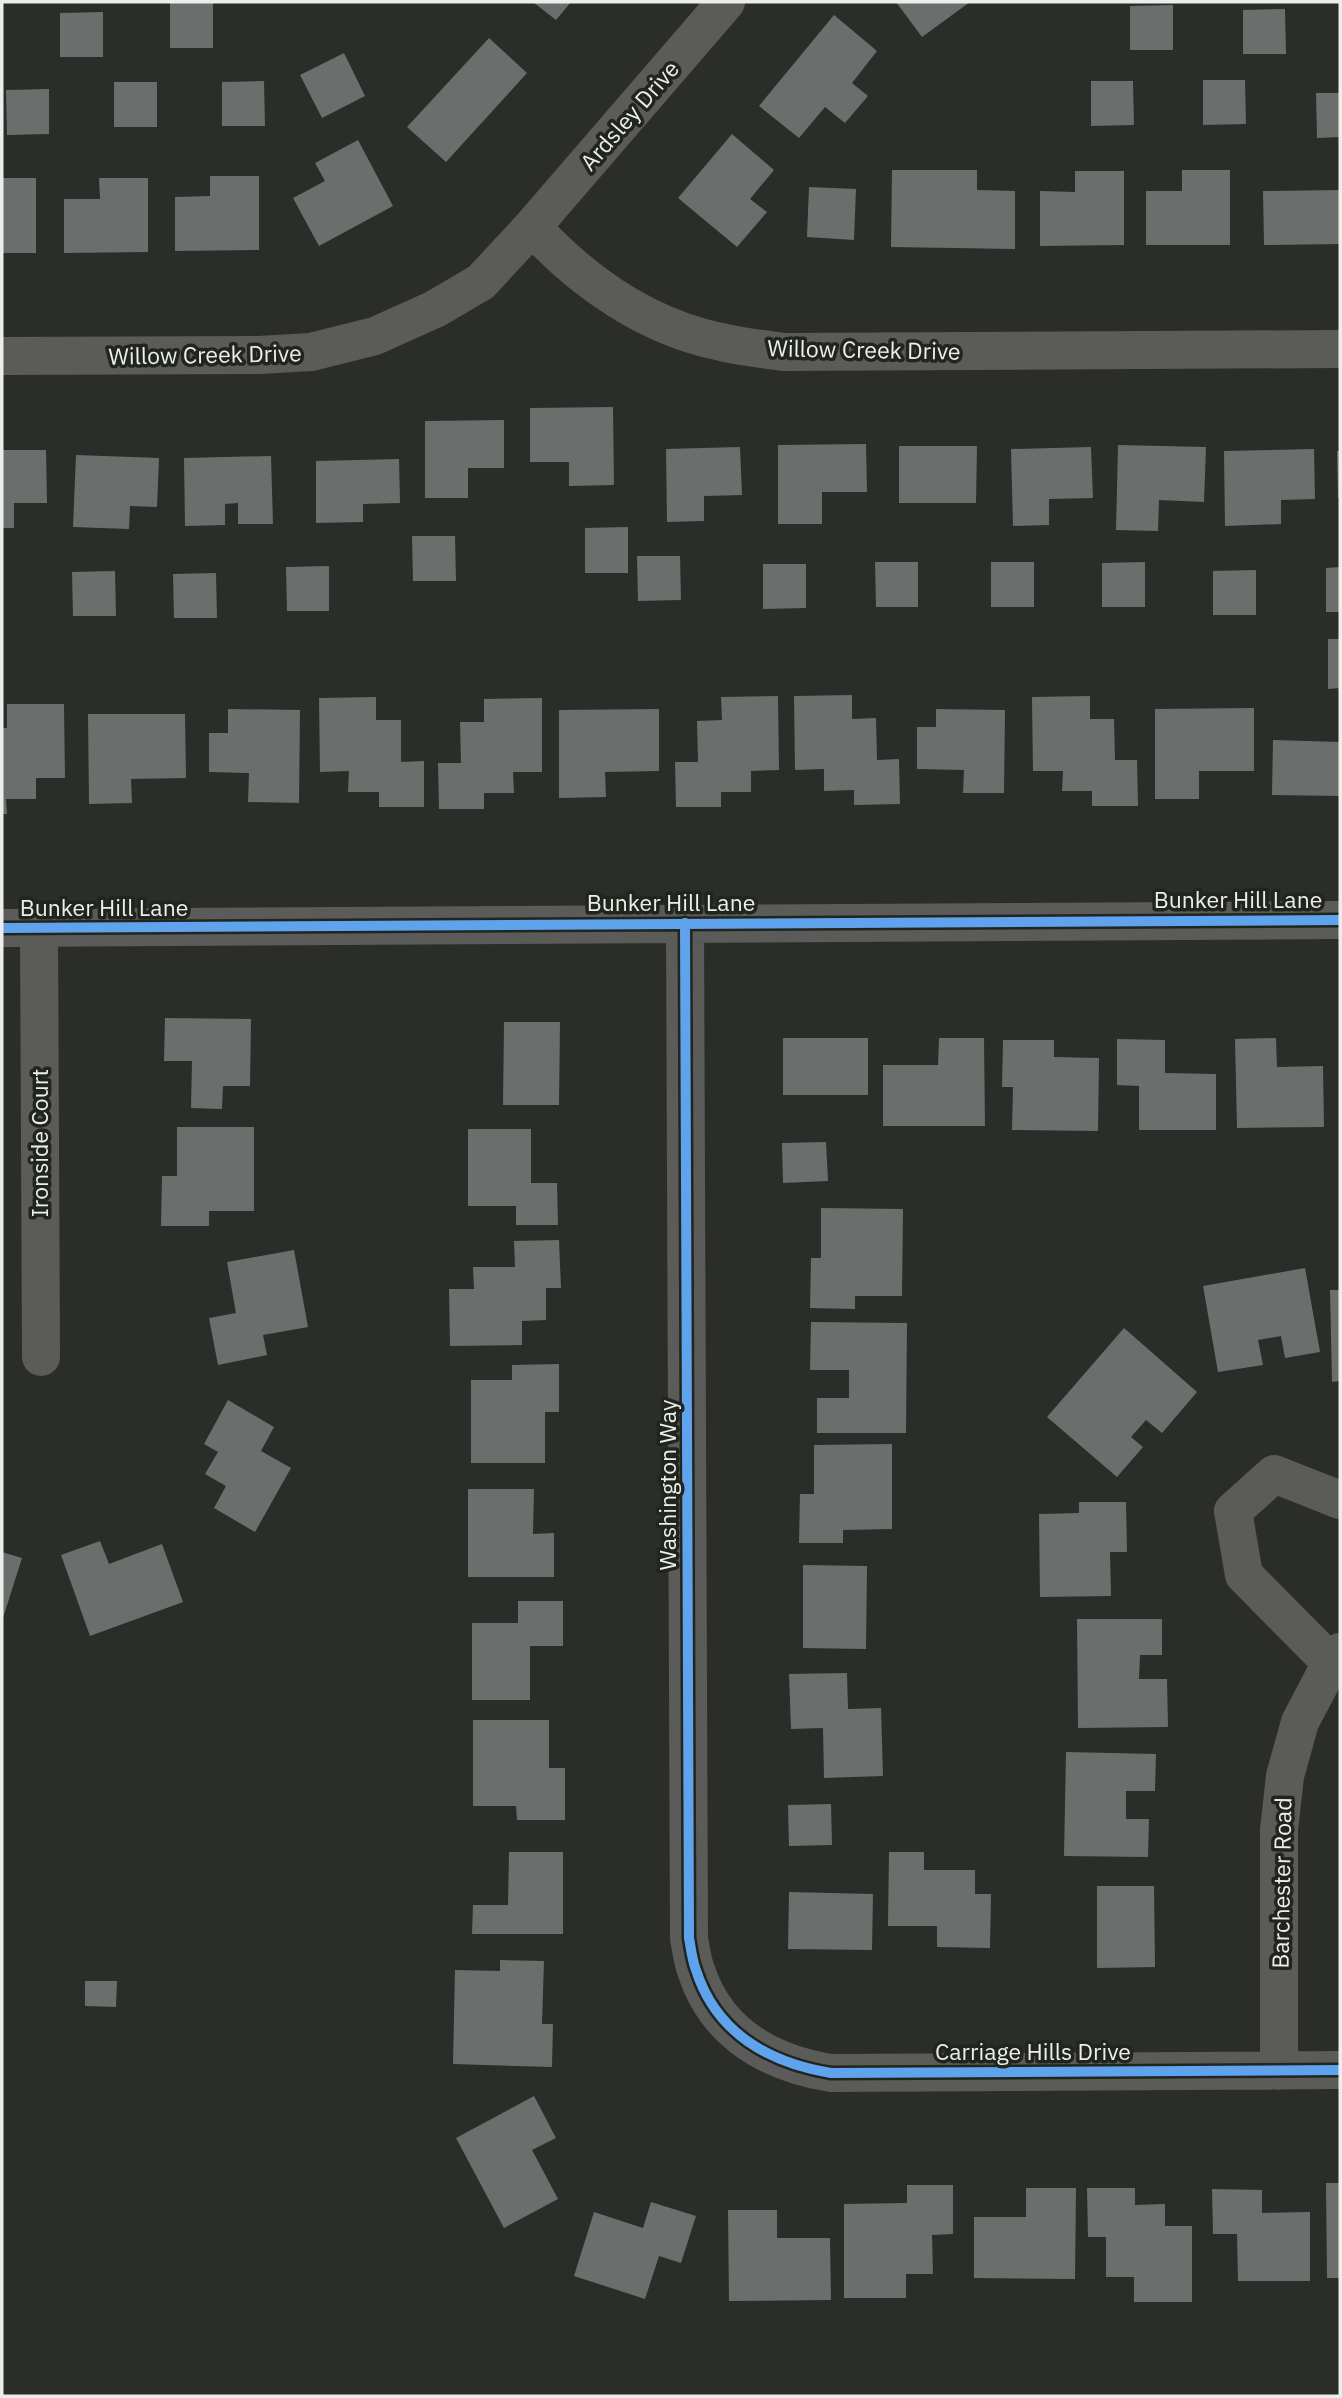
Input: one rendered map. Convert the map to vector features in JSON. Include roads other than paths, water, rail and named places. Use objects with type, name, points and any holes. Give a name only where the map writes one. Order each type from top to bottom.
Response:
[{"type":"street","name":"Ardsley Drive","points":[[532,227],[726,2]]},
{"type":"street","name":"Willow Creek Drive","points":[[2,356],[259,355],[311,352],[362,340],[435,309],[481,282],[532,227],[590,282],[646,316],[682,331],[720,342],[784,352],[1340,349]]},
{"type":"street","name":"Bunker Hill Lane","points":[[20,928],[1340,920]]},
{"type":"street","name":"Washington Way","points":[[685,923],[689,1938],[696,1970],[706,1993],[720,2015],[737,2032]]},
{"type":"street","name":"Ironside Court","points":[[20,928],[41,1357]]},
{"type":"street","name":"Barchester Road","points":[[1279,2071],[1279,1830],[1285,1776],[1300,1722],[1336,1657],[1244,1575],[1233,1511],[1274,1474],[1340,1500]]},
{"type":"street","name":"Carriage Hills Drive","points":[[737,2032],[758,2049],[781,2061],[831,2073],[1340,2070]]}]
